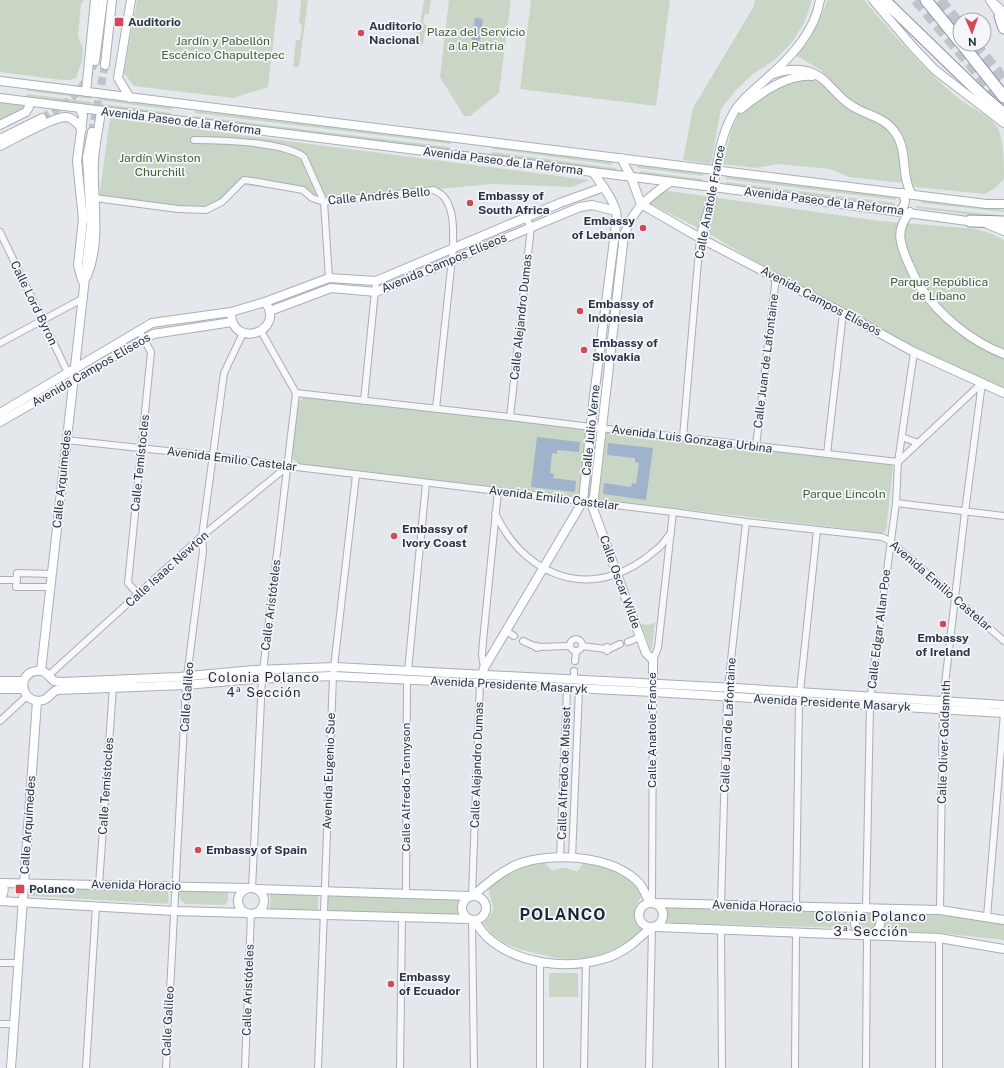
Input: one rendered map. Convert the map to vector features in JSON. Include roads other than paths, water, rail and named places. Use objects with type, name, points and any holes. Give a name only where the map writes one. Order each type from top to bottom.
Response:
[{"type":"highway","points":[[884,0],[1004,114]]},
{"type":"highway","points":[[926,0],[952,32]]},
{"type":"highway","points":[[936,0],[952,20]]},
{"type":"highway","points":[[1003,16],[1004,28]]},
{"type":"highway","points":[[968,52],[1004,97]]},
{"type":"highway","points":[[977,52],[1004,85]]},
{"type":"highway","points":[[942,55],[943,60],[947,65],[986,102],[1004,122]]},
{"type":"highway","points":[[962,80],[976,89]]},
{"type":"highway","points":[[970,221],[1003,226]]},
{"type":"street","points":[[86,92],[95,0]]},
{"type":"street","points":[[95,61],[102,0]]},
{"type":"street","points":[[105,65],[112,0]]},
{"type":"street","points":[[130,98],[118,78],[131,0]]},
{"type":"street","name":"Calle Anatole France","points":[[683,438],[700,238],[710,205],[715,170],[724,134],[731,118],[741,102],[771,75],[802,40],[816,18],[820,0]]},
{"type":"street","points":[[873,0],[935,70],[1004,122]]},
{"type":"street","points":[[991,0],[1003,16]]},
{"type":"street","points":[[771,75],[784,70],[808,72],[821,78],[847,103],[884,121],[894,131],[903,153],[906,183],[912,194]]},
{"type":"street","points":[[731,118],[749,102],[789,78],[807,76],[821,78]]},
{"type":"street","name":"Avenida Paseo de la Reforma","points":[[0,81],[986,204],[1004,204]]},
{"type":"street","name":"Avenida Paseo de la Reforma","points":[[0,98],[713,187],[970,221]]},
{"type":"street","points":[[0,125],[26,112],[29,107],[29,102]]},
{"type":"street","name":"Calle Arquímedes","points":[[80,108],[83,114],[77,161],[83,219],[78,265],[83,286]]},
{"type":"street","name":"Calle Arquímedes","points":[[83,286],[92,265],[95,238],[94,159],[101,111]]},
{"type":"street","points":[[0,146],[45,124],[66,117],[78,123],[82,129]]},
{"type":"street","points":[[0,139],[42,118]]},
{"type":"street","name":"Calle Arquímedes","points":[[41,671],[72,381],[71,371],[82,299],[90,224],[87,157],[92,132]]},
{"type":"street","points":[[194,140],[261,144],[298,152],[304,157],[324,202],[329,278]]},
{"type":"street","points":[[621,158],[631,177],[641,204]]},
{"type":"street","name":"Calle Julio Verne","points":[[587,502],[593,404],[616,232],[616,211],[604,187],[593,172]]},
{"type":"street","name":"Calle Andrés Bello","points":[[95,198],[178,209],[206,210],[222,202],[244,180],[304,190],[312,198],[324,202],[434,190],[444,196],[451,210],[453,232],[453,249],[451,260]]},
{"type":"street","name":"Calle Julio Verne","points":[[482,671],[543,569],[587,502],[594,498],[624,235],[629,221],[641,204],[670,182]]},
{"type":"street","name":"Avenida Campos Elíseos","points":[[265,302],[329,278],[376,282],[560,203],[604,187]]},
{"type":"street","points":[[899,211],[905,203],[905,198],[902,193]]},
{"type":"street","name":"Avenida Campos Elíseos","points":[[641,204],[700,238],[776,277],[914,352],[1004,393]]},
{"type":"street","name":"Avenida Campos Elíseos","points":[[270,311],[331,288],[376,292],[580,207],[592,205],[616,211]]},
{"type":"street","points":[[910,212],[901,225],[901,242],[920,286],[934,304],[960,327],[988,347],[1004,354]]},
{"type":"street","points":[[526,218],[531,227]]},
{"type":"street","name":"Calle Alejandro Dumas","points":[[510,417],[531,227]]},
{"type":"street","name":"Calle Lord Byron","points":[[0,232],[43,321],[71,371]]},
{"type":"street","points":[[436,409],[451,260]]},
{"type":"street","name":"Calle Juan de Lafontaine","points":[[756,446],[776,277]]},
{"type":"street","points":[[364,401],[376,282]]},
{"type":"street","points":[[0,343],[82,299]]},
{"type":"street","points":[[265,302],[270,311],[269,321],[261,331],[253,334],[243,333],[232,322],[231,312],[265,302]]},
{"type":"street","name":"Avenida Campos Elíseos","points":[[0,413],[152,324],[231,312]]},
{"type":"street","points":[[827,454],[843,313]]},
{"type":"street","name":"Avenida Campos Elíseos","points":[[0,422],[153,334],[232,322]]},
{"type":"street","name":"Calle Temístocles","points":[[138,594],[128,583],[151,352],[145,339],[139,331]]},
{"type":"street","points":[[261,331],[296,394]]},
{"type":"street","name":"Calle Galileo","points":[[166,1068],[186,685],[203,552],[202,536],[224,373],[243,333]]},
{"type":"street","name":"Calle Edgar Allan Poe","points":[[867,908],[870,701],[896,503],[898,462],[914,352]]},
{"type":"street","points":[[898,462],[982,383]]},
{"type":"street","name":"Calle Oliver Goldsmith","points":[[940,910],[943,705],[965,512],[982,383]]},
{"type":"street","name":"Avenida Luis Gonzaga Urbina","points":[[296,394],[898,462]]},
{"type":"street","name":"Calle Aristóteles","points":[[252,889],[262,679],[296,394]]},
{"type":"street","points":[[593,404],[598,409],[605,405]]},
{"type":"street","points":[[902,437],[918,443]]},
{"type":"street","name":"Avenida Emilio Castelar","points":[[66,440],[213,456],[746,522],[882,537],[890,541],[1004,641]]},
{"type":"street","name":"Calle Isaac Newton","points":[[49,675],[202,536],[288,466]]},
{"type":"street","name":"Avenida Eugenio Sue","points":[[318,1068],[333,676],[356,474]]},
{"type":"street","points":[[408,671],[426,483]]},
{"type":"street","name":"Calle Alejandro Dumas","points":[[472,896],[480,684],[498,491]]},
{"type":"street","name":"Calle Oscar Wilde","points":[[587,502],[617,574],[646,653],[652,660]]},
{"type":"street","points":[[896,503],[1004,516]]},
{"type":"street","name":"Calle Anatole France","points":[[652,903],[652,660],[658,648],[673,512]]},
{"type":"street","points":[[495,513],[512,542],[526,557],[543,569],[559,576],[580,580],[599,579],[626,571],[659,548],[671,533]]},
{"type":"street","name":"Calle Juan de Lafontaine","points":[[721,905],[727,687],[746,522]]},
{"type":"street","points":[[800,692],[817,530]]},
{"type":"street","points":[[50,587],[16,587],[16,580],[17,573],[51,574]]},
{"type":"street","points":[[0,580],[16,580]]},
{"type":"street","points":[[506,631],[514,636]]},
{"type":"street","points":[[628,642],[640,637]]},
{"type":"street","points":[[570,646],[570,642],[575,639],[580,641],[582,646]]},
{"type":"street","points":[[523,641],[536,647],[570,646]]},
{"type":"street","points":[[582,646],[608,649],[620,644]]},
{"type":"street","points":[[570,646],[572,650],[576,651]]},
{"type":"street","points":[[576,651],[582,646]]},
{"type":"street","points":[[575,661],[576,651]]},
{"type":"street","name":"Avenida Presidente Masaryk","points":[[41,671],[49,675],[54,681],[57,682],[335,667],[408,671],[482,671],[574,675],[652,688],[727,696],[799,701],[870,701],[943,705],[1004,705]]},
{"type":"street","points":[[0,721],[25,689],[30,673],[41,671]]},
{"type":"street","name":"Avenida Presidente Masaryk","points":[[37,701],[46,699],[57,690],[186,685],[262,679],[333,676],[579,689],[727,687],[800,692],[870,701]]},
{"type":"street","name":"Calle Alfredo Tennyson","points":[[406,894],[407,680]]},
{"type":"street","points":[[0,681],[25,689],[30,699],[37,701]]},
{"type":"street","name":"Calle Temístocles","points":[[99,885],[113,687]]},
{"type":"street","name":"Calle Alfredo de Musset","points":[[560,857],[567,688]]},
{"type":"street","points":[[0,689],[25,689]]},
{"type":"street","name":"Calle Alfredo de Musset","points":[[572,858],[579,689]]},
{"type":"street","name":"Calle Arquímedes","points":[[11,1068],[37,701]]},
{"type":"street","points":[[796,907],[799,701]]},
{"type":"street","name":"Avenida Presidente Masaryk","points":[[943,705],[1004,713]]},
{"type":"street","points":[[987,917],[1004,713]]},
{"type":"street","points":[[560,857],[606,864],[621,871],[639,884],[652,903],[660,906],[664,916],[662,922],[653,927],[629,947],[617,954],[603,959],[563,964],[540,962],[513,954],[498,945],[464,914],[462,907],[464,900],[472,896],[496,876],[517,865],[537,859],[560,857]]},
{"type":"street","points":[[0,883],[4,893],[0,900]]},
{"type":"street","name":"Avenida Horacio","points":[[0,883],[176,886],[472,896]]},
{"type":"street","points":[[252,889],[262,896],[263,900],[261,908],[251,913],[242,911],[238,903],[240,894],[252,889]]},
{"type":"street","points":[[472,896],[478,896],[485,900],[487,908],[483,917],[472,920]]},
{"type":"street","name":"Avenida Horacio","points":[[0,900],[174,911],[472,920]]},
{"type":"street","points":[[652,903],[644,906],[639,915],[642,922],[653,927]]},
{"type":"street","name":"Avenida Horacio","points":[[652,903],[940,910],[1004,920]]},
{"type":"street","points":[[86,1068],[96,906]]},
{"type":"street","points":[[867,908],[880,915],[881,922],[878,930],[867,935],[857,930],[854,923],[855,915],[867,908]]},
{"type":"street","name":"Calle Aristóteles","points":[[244,1068],[251,913]]},
{"type":"street","points":[[400,1068],[402,917]]},
{"type":"street","points":[[472,920],[474,1068]]},
{"type":"street","points":[[649,1068],[653,927]]},
{"type":"street","name":"Avenida Horacio","points":[[653,927],[939,938],[1004,948]]},
{"type":"street","points":[[721,929],[722,1068]]},
{"type":"street","points":[[795,1068],[796,932]]},
{"type":"street","points":[[866,1068],[867,935]]},
{"type":"street","points":[[939,938],[939,1068]]},
{"type":"street","points":[[540,962],[540,1068]]},
{"type":"street","points":[[584,1068],[586,962]]},
{"type":"street","points":[[0,963],[19,963]]},
{"type":"street","points":[[0,1024],[14,1024]]},
{"type":"water","points":[[475,18],[483,19],[478,50],[470,49]]},
{"type":"water","points":[[537,437],[580,442],[579,452],[557,450],[557,454],[552,453],[550,473],[554,474],[553,478],[576,481],[575,492],[531,487]]},
{"type":"water","points":[[608,443],[653,448],[646,500],[603,494],[604,483],[631,487],[632,483],[636,484],[639,463],[635,462],[635,458],[607,455]]},
{"type":"tunnel","points":[[916,0],[1004,104]]},
{"type":"tunnel","points":[[940,0],[952,15]]},
{"type":"tunnel","points":[[981,52],[1004,80]]},
{"type":"tunnel","points":[[42,118],[68,101],[81,88],[95,61]]},
{"type":"tunnel","points":[[92,132],[105,65]]},
{"type":"place","name":"Auditorio","points":[[119,22]]},
{"type":"place","name":"Auditorio Nacional","points":[[361,33]]},
{"type":"place","name":"Embassy of South Africa","points":[[470,203]]},
{"type":"place","name":"Embassy of Lebanon","points":[[643,228]]},
{"type":"place","name":"Embassy of Indonesia","points":[[580,311]]},
{"type":"place","name":"Embassy of Slovakia","points":[[584,350]]},
{"type":"place","name":"Embassy of Ivory Coast","points":[[394,536]]},
{"type":"place","name":"Embassy of Ireland","points":[[943,624]]},
{"type":"place","name":"Embassy of Spain","points":[[198,850]]},
{"type":"place","name":"Polanco","points":[[20,889]]},
{"type":"place","name":"Embassy of Ecuador","points":[[391,984]]},
{"type":"district","name":"Colonia Polanco 4ª Sección","points":[[264,684]]},
{"type":"district","name":"POLANCO","points":[[563,914]]},
{"type":"district","name":"Colonia Polanco 3ª Sección","points":[[871,924]]},
{"type":"park label","name":"Plaza del Servicio a la Patria","points":[[476,39]]},
{"type":"park label","name":"Jardín y Pabellón Escénico Chapultepec","points":[[223,48]]},
{"type":"park label","name":"Jardín Winston Churchill","points":[[160,165]]},
{"type":"park label","name":"Parque República de Líbano","points":[[939,289]]},
{"type":"park label","name":"Parque Lincoln","points":[[844,494]]}]
